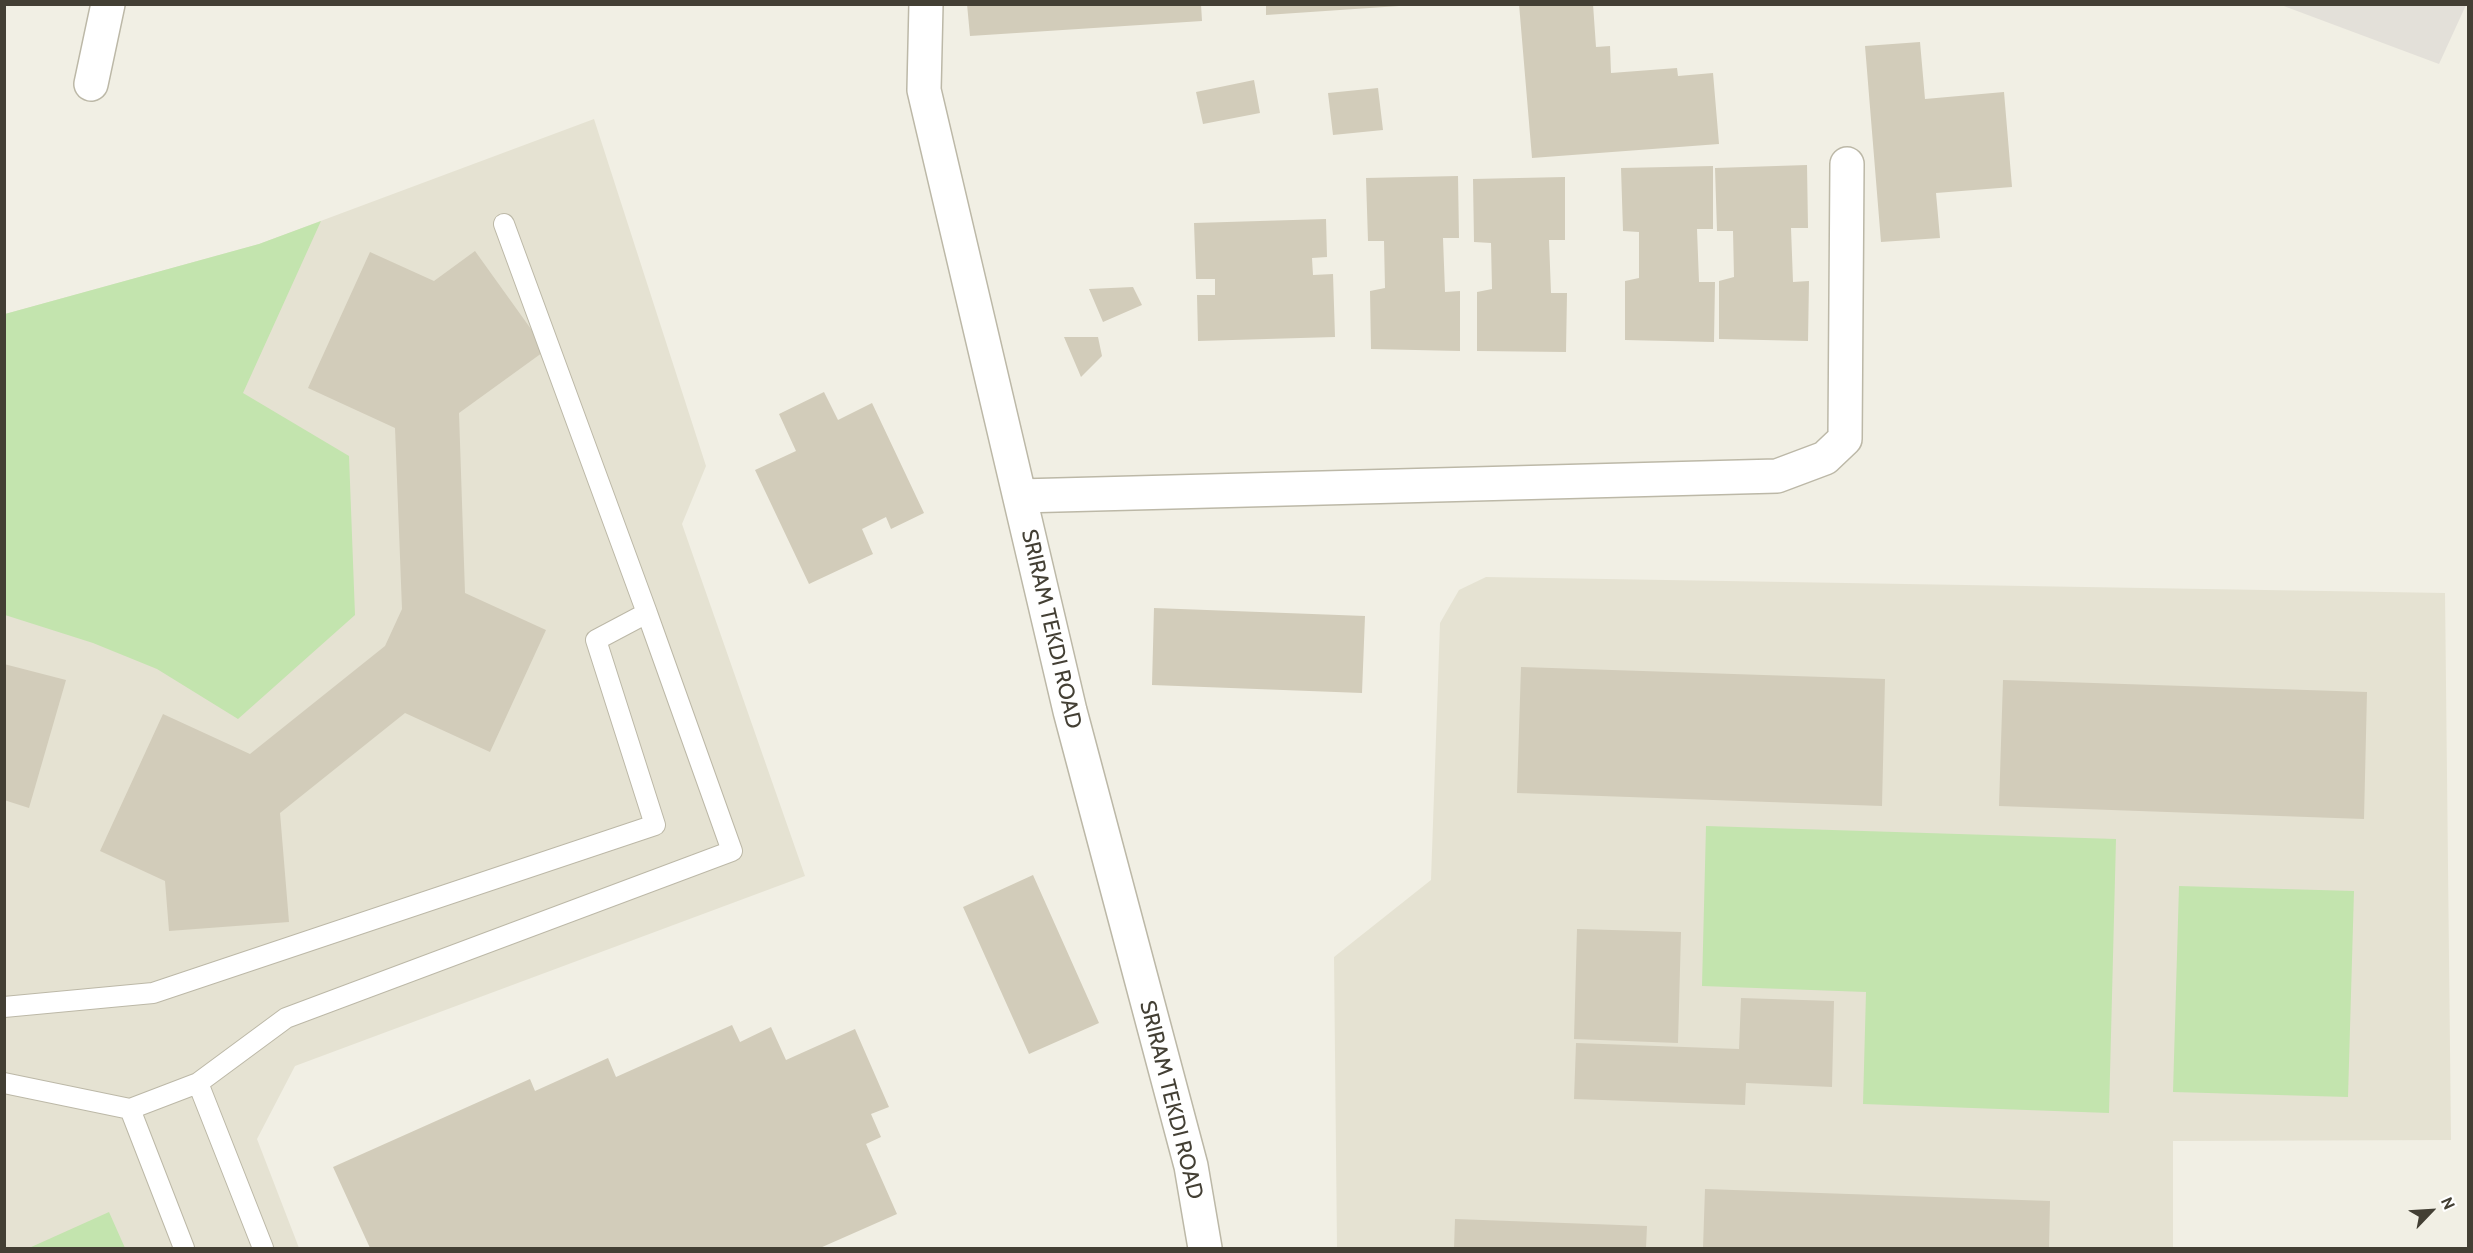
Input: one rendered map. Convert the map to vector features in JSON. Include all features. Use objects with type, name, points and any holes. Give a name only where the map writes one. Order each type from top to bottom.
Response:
[{"type":"street","points":[[91,84],[108,4]]},
{"type":"street","name":"SRIRAM TEKDI ROAD","points":[[926,4],[924,90],[1070,711],[1191,1166],[1206,1248]]},
{"type":"street","points":[[1020,496],[1777,476],[1825,458],[1845,439],[1847,164]]},
{"type":"lane","points":[[4,1083],[130,1109],[198,1083],[286,1018],[732,850],[504,224]]},
{"type":"lane","points":[[4,1007],[153,993],[655,825],[596,640],[647,613]]},
{"type":"lane","points":[[198,1083],[263,1248]]},
{"type":"lane","points":[[130,1109],[184,1248]]},
{"type":"shaded area","points":[[2281,5],[2466,5],[2439,64]]},
{"type":"shaded area","points":[[594,119],[706,466],[682,524],[805,876],[295,1066],[257,1139],[299,1248],[5,1248],[5,314],[259,244]]},
{"type":"shaded area","points":[[1486,577],[2445,593],[2451,1140],[2173,1141],[2173,1248],[1337,1248],[1334,957],[1431,880],[1440,623],[1459,590]]},
{"type":"green space","points":[[321,221],[243,393],[349,456],[355,615],[238,719],[157,669],[93,643],[5,615],[5,314],[259,244]]},
{"type":"green space","points":[[1706,826],[2116,839],[2109,1113],[1863,1104],[1866,992],[1702,986]]},
{"type":"green space","points":[[2179,886],[2354,891],[2348,1097],[2173,1092]]},
{"type":"green space","points":[[109,1212],[125,1248],[29,1248]]},
{"type":"building","points":[[967,4],[1201,4],[1202,21],[970,36]]},
{"type":"building","points":[[1266,4],[1399,4],[1399,6],[1266,15]]},
{"type":"building","points":[[1519,4],[1593,4],[1596,47],[1610,46],[1611,73],[1677,68],[1678,76],[1713,73],[1719,144],[1532,158]]},
{"type":"building","points":[[1920,42],[1925,99],[2004,92],[2012,187],[1936,193],[1940,238],[1881,242],[1865,46]]},
{"type":"building","points":[[1254,80],[1260,113],[1203,124],[1196,92]]},
{"type":"building","points":[[1378,88],[1383,130],[1333,135],[1328,93]]},
{"type":"building","points":[[1807,165],[1808,228],[1791,228],[1793,282],[1809,281],[1808,341],[1719,339],[1719,281],[1734,277],[1733,231],[1717,231],[1715,168]]},
{"type":"building","points":[[1713,166],[1713,229],[1697,229],[1699,282],[1715,282],[1714,342],[1625,340],[1625,281],[1639,278],[1639,232],[1623,231],[1621,168]]},
{"type":"building","points":[[1458,176],[1459,238],[1443,238],[1445,292],[1460,291],[1460,351],[1371,349],[1370,291],[1385,288],[1384,241],[1368,241],[1366,178]]},
{"type":"building","points":[[1565,177],[1565,240],[1549,240],[1551,293],[1567,293],[1566,352],[1477,351],[1477,292],[1492,289],[1491,243],[1474,242],[1473,179]]},
{"type":"building","points":[[1326,219],[1327,257],[1312,258],[1313,275],[1333,274],[1335,337],[1198,341],[1197,295],[1215,295],[1215,279],[1196,279],[1194,223]]},
{"type":"building","points":[[475,251],[546,350],[459,413],[465,593],[546,630],[490,752],[405,713],[280,813],[289,922],[169,931],[165,881],[100,851],[163,714],[250,754],[385,646],[402,609],[395,428],[308,388],[370,252],[434,281]]},
{"type":"building","points":[[1133,287],[1142,305],[1103,322],[1089,289]]},
{"type":"building","points":[[1064,337],[1098,337],[1102,356],[1081,377]]},
{"type":"building","points":[[824,392],[838,420],[872,403],[924,513],[891,529],[886,517],[862,529],[873,554],[809,584],[755,470],[796,451],[779,414]]},
{"type":"building","points":[[1154,608],[1365,616],[1362,693],[1152,685]]},
{"type":"building","points":[[4,664],[66,680],[29,808],[4,800]]},
{"type":"building","points":[[1521,667],[1885,679],[1882,806],[1517,793]]},
{"type":"building","points":[[2003,680],[2367,692],[2364,819],[1999,806]]},
{"type":"building","points":[[1033,875],[1099,1023],[1029,1054],[963,907]]},
{"type":"building","points":[[1577,929],[1681,932],[1678,1043],[1574,1039]]},
{"type":"building","points":[[1741,998],[1834,1001],[1832,1087],[1746,1083],[1745,1105],[1574,1099],[1576,1043],[1739,1049]]},
{"type":"building","points":[[732,1025],[740,1042],[771,1027],[786,1060],[855,1029],[889,1107],[871,1114],[881,1137],[866,1144],[897,1214],[820,1248],[370,1248],[333,1167],[530,1079],[535,1091],[608,1058],[616,1077]]},
{"type":"building","points":[[1705,1189],[2050,1201],[2049,1248],[1703,1248]]},
{"type":"building","points":[[1455,1219],[1647,1226],[1646,1248],[1454,1248]]}]
